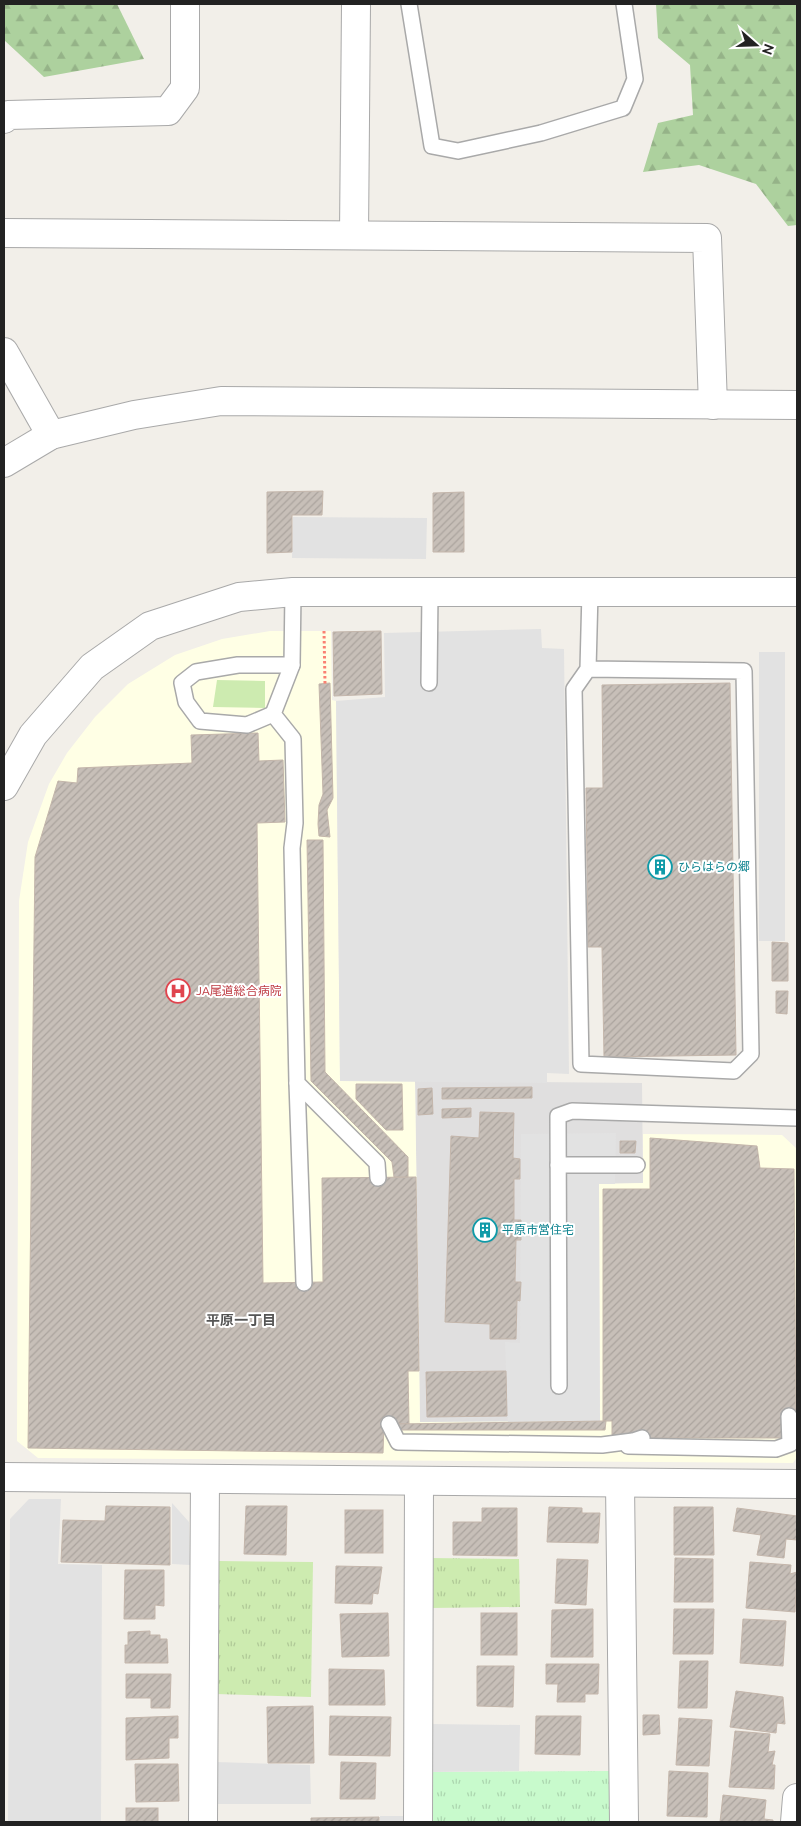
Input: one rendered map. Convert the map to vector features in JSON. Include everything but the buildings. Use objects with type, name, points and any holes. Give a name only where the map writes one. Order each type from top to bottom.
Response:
[{"type":"street","points":[[4,119],[8,115],[168,111],[185,88],[185,4]]},
{"type":"street","points":[[354,235],[356,4]]},
{"type":"street","points":[[4,233],[707,238],[713,404]]},
{"type":"street","points":[[4,352],[51,435]]},
{"type":"street","points":[[4,463],[51,435],[134,415],[221,401],[797,405]]},
{"type":"street","points":[[4,786],[33,735],[92,667],[150,626],[239,597],[293,592],[797,592]]},
{"type":"street","points":[[4,1477],[797,1484]]},
{"type":"street","points":[[203,1822],[205,1479]]},
{"type":"street","points":[[418,1822],[419,1481]]},
{"type":"street","points":[[620,1482],[624,1822]]},
{"type":"street","points":[[795,1822],[797,1798]]},
{"type":"lane","points":[[409,4],[432,146],[458,151],[540,133],[623,108],[635,79],[624,4]]},
{"type":"lane","points":[[292,665],[238,665],[196,672],[182,683],[186,702],[200,720],[247,725],[273,714],[292,665],[293,592]]},
{"type":"lane","points":[[430,592],[430,683]]},
{"type":"lane","points":[[588,670],[744,671],[751,1054],[734,1071],[581,1064],[574,689],[588,670],[590,592]]},
{"type":"lane","points":[[273,714],[293,739],[295,822],[292,848],[304,1283]]},
{"type":"lane","points":[[298,1084],[377,1163],[378,1178]]},
{"type":"lane","points":[[559,1386],[558,1116],[572,1111],[797,1118]]},
{"type":"lane","points":[[558,1165],[638,1165]]},
{"type":"lane","points":[[389,1424],[398,1442],[776,1450],[790,1444],[788,1416]]},
{"type":"lane","points":[[602,1445],[642,1438]]},
{"type":"path","points":[[324,631],[325,684]]},
{"type":"shaded area","points":[[293,517],[427,518],[426,559],[292,558]]},
{"type":"shaded area","points":[[541,629],[542,648],[564,649],[569,1074],[547,1073],[547,1083],[340,1081],[336,701],[385,697],[384,633]]},
{"type":"shaded area","name":"JA尾道総合病院","points":[[270,631],[331,631],[332,700],[336,701],[340,1080],[415,1081],[420,1422],[600,1421],[599,1184],[643,1183],[643,1134],[782,1135],[797,1149],[797,1457],[793,1463],[38,1458],[17,1441],[19,901],[28,842],[49,784],[67,753],[95,717],[128,684],[175,655],[222,639]]},
{"type":"shaded area","points":[[759,652],[785,652],[785,941],[759,941]]},
{"type":"shaded area","name":"平原市営住宅","points":[[415,1081],[642,1083],[643,1183],[599,1184],[508,1422],[420,1422]]},
{"type":"shaded area","points":[[616,1133],[615,1184],[599,1184],[600,1421],[508,1422],[505,1342],[520,1343],[521,1134]]},
{"type":"shaded area","points":[[29,1499],[61,1499],[58,1564],[102,1565],[101,1822],[8,1822],[10,1519]]},
{"type":"shaded area","points":[[172,1503],[189,1522],[190,1565],[172,1564]]},
{"type":"shaded area","points":[[430,1724],[520,1725],[519,1771],[430,1772]]},
{"type":"shaded area","points":[[216,1762],[310,1765],[311,1804],[215,1804]]},
{"type":"shaded area","points":[[380,1816],[405,1816],[405,1822],[380,1822]]},
{"type":"green space","points":[[4,4],[117,4],[144,59],[44,77],[4,40]]},
{"type":"green space","points":[[656,4],[797,4],[797,225],[788,226],[756,184],[699,165],[643,172],[658,123],[693,115],[690,65],[658,38]]},
{"type":"green space","points":[[217,680],[265,681],[265,708],[213,707]]},
{"type":"green space","points":[[430,1558],[519,1559],[520,1607],[430,1608]]},
{"type":"green space","points":[[218,1561],[313,1562],[311,1697],[216,1694]]},
{"type":"green space","points":[[611,1771],[612,1822],[430,1822],[430,1772]]},
{"type":"place","name":"ひらはらの郷","points":[[660,867]]},
{"type":"place","name":"JA尾道総合病院","points":[[178,991]]},
{"type":"place","name":"平原市営住宅","points":[[485,1230]]},
{"type":"district","name":"平原一丁目","points":[[241,1320]]}]
